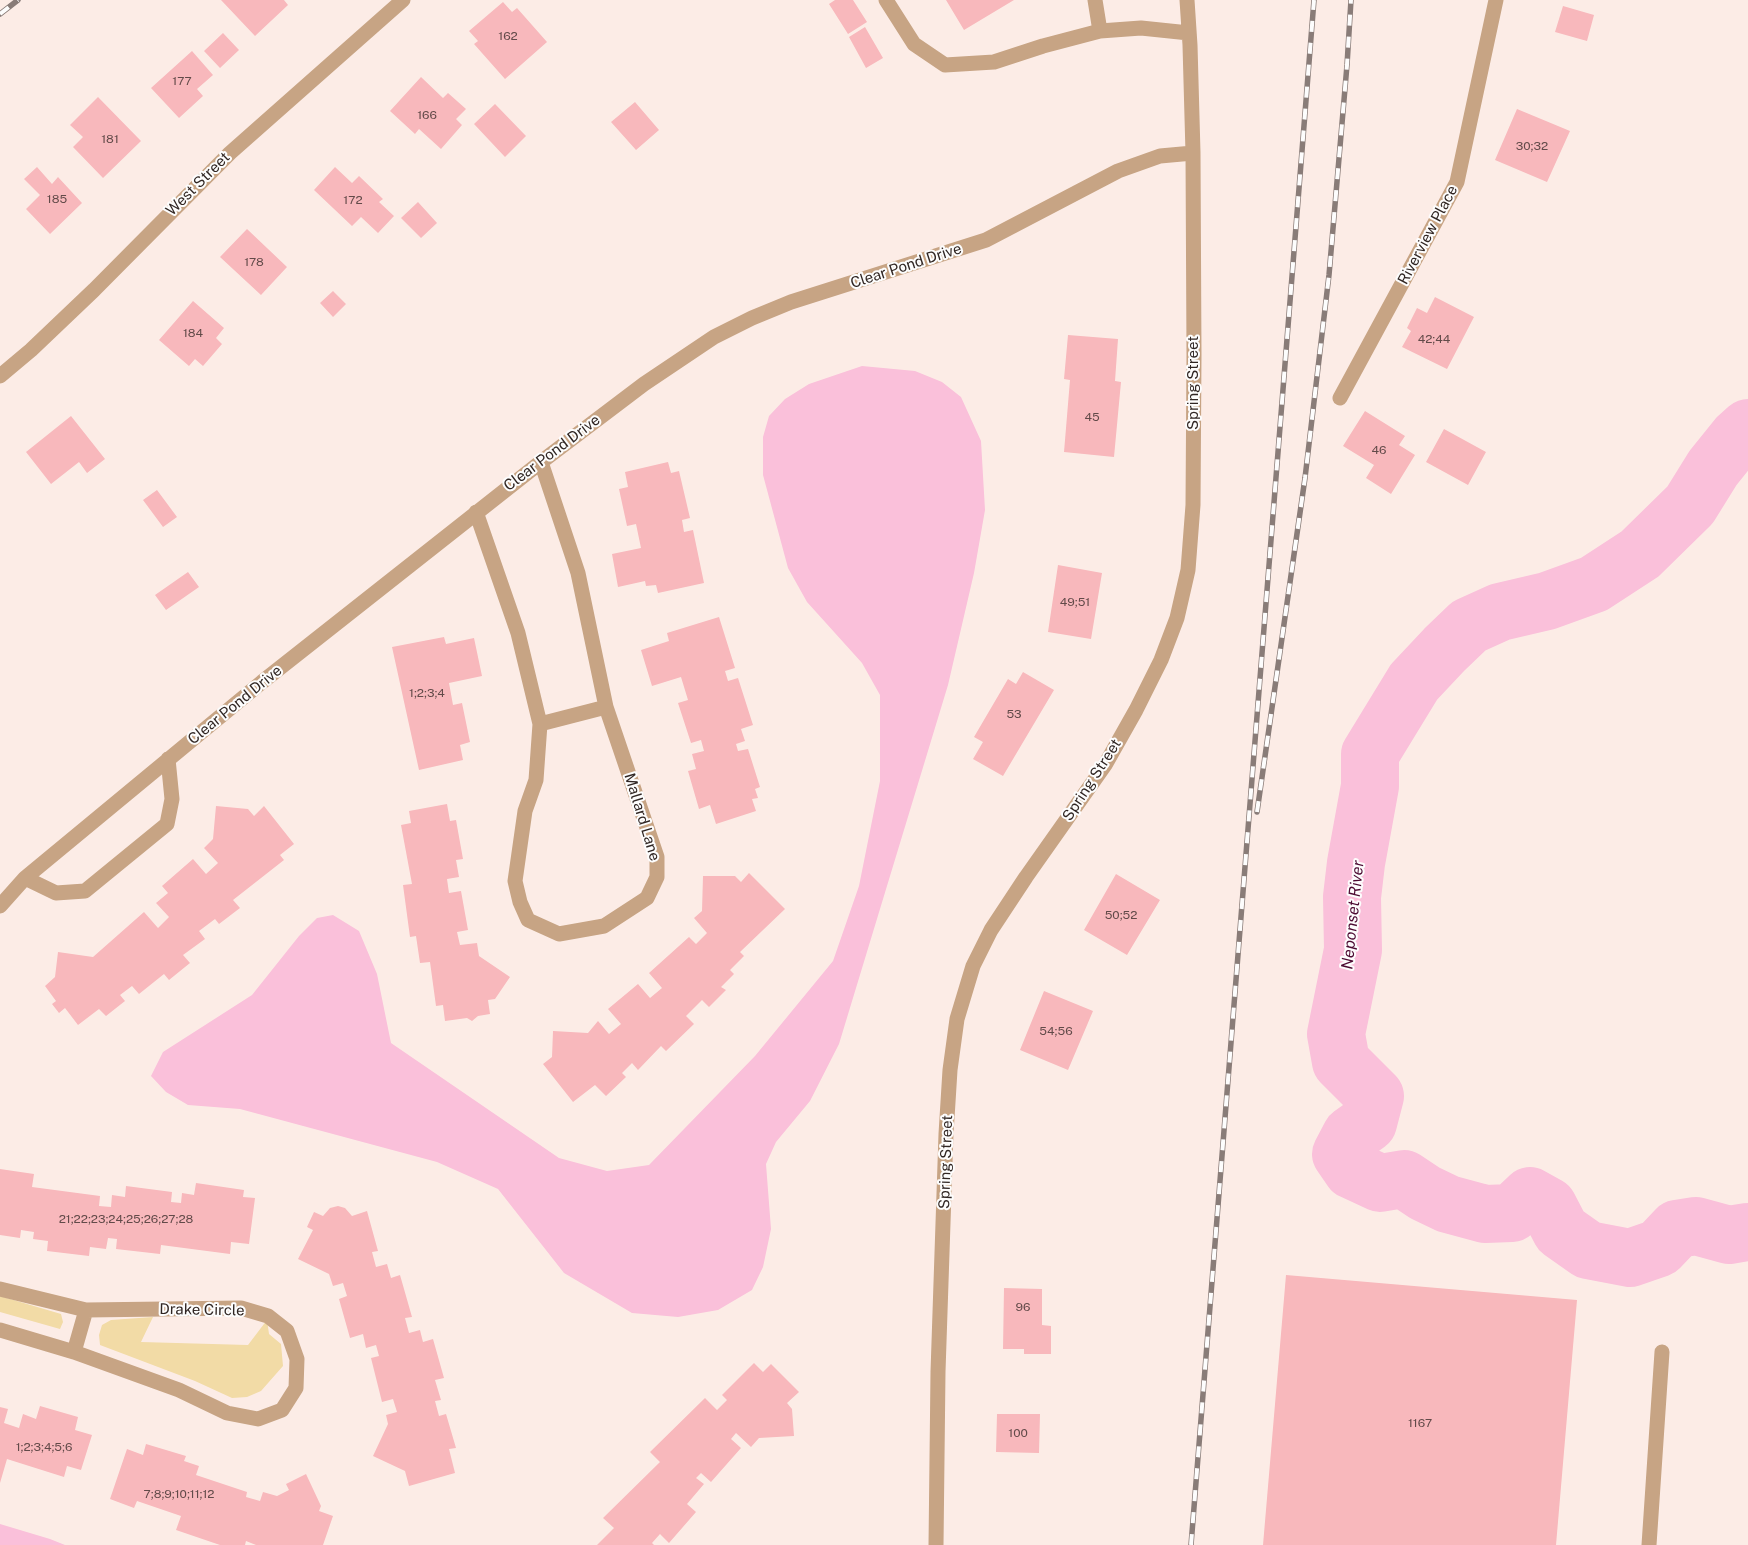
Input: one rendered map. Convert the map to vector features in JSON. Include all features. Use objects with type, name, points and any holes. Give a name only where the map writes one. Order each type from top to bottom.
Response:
[{"type":"street","name":"West Street","points":[[0,376],[31,350],[94,290],[230,152],[403,0]]},
{"type":"street","points":[[886,0],[914,44],[945,65],[994,62],[1042,46],[1100,31],[1141,28],[1189,33]]},
{"type":"street","points":[[1095,0],[1100,31]]},
{"type":"street","name":"Spring Street","points":[[936,1545],[938,1372],[946,1134],[950,1070],[957,1019],[973,966],[991,930],[1026,876],[1105,765],[1161,660],[1177,618],[1188,570],[1193,505],[1192,153],[1187,0]]},
{"type":"street","name":"Riverview Place","points":[[1340,398],[1457,182],[1496,0]]},
{"type":"street","name":"Clear Pond Drive","points":[[0,906],[25,878],[168,759],[476,512],[644,384],[714,337],[752,318],[791,302],[986,240],[1118,172],[1160,156],[1192,153]]},
{"type":"street","name":"Mallard Lane","points":[[476,512],[518,633],[540,724],[536,780],[525,811],[515,881],[520,902],[528,920],[559,934],[604,926],[646,898],[657,878],[657,857],[606,707],[578,573],[541,462]]},
{"type":"street","points":[[540,724],[606,707]]},
{"type":"street","points":[[25,878],[56,893],[85,891],[167,824],[172,799],[168,759]]},
{"type":"street","name":"Drake Circle","points":[[0,1289],[86,1310],[241,1308],[268,1316],[286,1331],[297,1359],[296,1388],[282,1410],[258,1419],[227,1413],[179,1390],[74,1352],[0,1330]]},
{"type":"street","points":[[74,1352],[86,1310]]},
{"type":"street","points":[[1649,1545],[1662,1352]]},
{"type":"shaded area","points":[[862,366],[915,371],[942,382],[961,397],[981,441],[985,510],[974,573],[948,685],[839,1044],[810,1101],[776,1142],[766,1164],[771,1229],[763,1267],[752,1290],[718,1310],[678,1317],[632,1313],[564,1273],[498,1189],[437,1162],[240,1109],[188,1105],[166,1092],[151,1076],[163,1052],[252,995],[299,936],[317,918],[333,915],[359,931],[377,974],[391,1043],[559,1158],[607,1171],[649,1165],[755,1056],[833,961],[859,886],[880,781],[880,695],[862,663],[807,602],[788,568],[763,475],[763,437],[769,416],[785,399],[809,384]]},
{"type":"shaded area","points":[[0,1296],[61,1314],[63,1322],[60,1329],[0,1312]]},
{"type":"shaded area","points":[[153,1317],[141,1342],[248,1345],[267,1320],[269,1334],[281,1344],[283,1366],[261,1391],[247,1397],[232,1398],[195,1381],[100,1345],[99,1335],[102,1325],[111,1320]]},
{"type":"shaded area","points":[[0,1524],[50,1539],[65,1545],[0,1545]]},
{"type":"building","points":[[221,0],[284,0],[288,5],[255,36]]},
{"type":"building","points":[[835,0],[853,0],[867,22],[848,34],[829,4]]},
{"type":"building","points":[[946,0],[1014,0],[964,30]]},
{"type":"building","points":[[503,2],[512,12],[517,8],[547,42],[505,79],[474,44],[478,41],[469,31]]},
{"type":"building","points":[[1563,6],[1594,15],[1587,41],[1555,32]]},
{"type":"building","points":[[865,27],[883,58],[866,68],[849,37]]},
{"type":"building","points":[[223,33],[239,50],[220,68],[204,51]]},
{"type":"building","points":[[192,51],[213,75],[197,89],[203,96],[179,118],[151,88]]},
{"type":"building","points":[[421,77],[443,98],[448,93],[466,109],[456,119],[462,125],[441,149],[419,129],[415,134],[390,111]]},
{"type":"building","points":[[98,97],[141,141],[103,178],[73,147],[83,137],[70,125]]},
{"type":"building","points":[[635,102],[659,130],[636,150],[611,122]]},
{"type":"building","points":[[495,104],[526,136],[505,157],[474,124]]},
{"type":"building","points":[[1517,109],[1570,131],[1547,182],[1495,160]]},
{"type":"building","points":[[37,167],[52,184],[58,177],[82,203],[50,234],[26,209],[40,195],[24,179]]},
{"type":"building","points":[[335,167],[352,183],[359,176],[383,199],[379,202],[394,216],[378,233],[361,217],[352,226],[314,190]]},
{"type":"building","points":[[418,202],[437,223],[421,238],[401,218]]},
{"type":"building","points":[[247,229],[287,267],[261,295],[220,257]]},
{"type":"building","points":[[333,291],[346,304],[333,317],[320,303]]},
{"type":"building","points":[[1435,297],[1474,317],[1447,369],[1402,347],[1411,331],[1407,328],[1417,308],[1427,313]]},
{"type":"building","points":[[193,301],[224,328],[216,338],[222,344],[203,366],[195,359],[189,366],[159,340]]},
{"type":"building","points":[[1068,335],[1118,339],[1115,381],[1121,382],[1114,457],[1064,452],[1070,380],[1064,379]]},
{"type":"building","points":[[1365,411],[1405,436],[1399,445],[1415,455],[1391,494],[1366,478],[1374,465],[1343,446]]},
{"type":"building","points":[[71,416],[105,459],[87,473],[79,462],[51,484],[26,452]]},
{"type":"building","points":[[1444,429],[1486,452],[1468,485],[1426,462]]},
{"type":"building","points":[[668,462],[671,473],[679,471],[690,518],[682,520],[684,532],[693,530],[704,583],[658,593],[656,585],[646,586],[645,581],[618,587],[612,554],[641,548],[636,524],[627,526],[619,489],[628,487],[625,472]]},
{"type":"building","points":[[157,490],[177,517],[163,527],[143,500]]},
{"type":"building","points":[[1058,565],[1102,573],[1091,639],[1048,632]]},
{"type":"building","points":[[188,572],[199,587],[166,610],[155,595]]},
{"type":"building","points":[[719,617],[735,668],[725,671],[728,681],[738,678],[753,725],[741,729],[745,741],[736,744],[738,751],[748,749],[760,787],[755,789],[758,798],[752,799],[756,811],[716,824],[710,805],[699,809],[688,771],[696,769],[692,754],[704,751],[701,740],[691,743],[678,703],[688,700],[681,677],[652,686],[641,650],[669,641],[667,633]]},
{"type":"building","points":[[444,637],[446,644],[474,638],[482,676],[449,683],[453,705],[462,703],[470,742],[460,745],[463,760],[419,770],[392,647]]},
{"type":"building","points":[[1023,672],[1054,690],[1003,776],[973,759],[983,742],[974,737],[1008,679],[1016,684]]},
{"type":"building","points":[[447,804],[450,821],[456,820],[463,859],[456,860],[459,877],[447,879],[449,893],[461,891],[468,930],[457,932],[460,945],[477,943],[479,956],[510,977],[495,999],[488,1000],[490,1014],[478,1016],[472,1021],[467,1018],[445,1021],[443,1005],[436,1006],[430,962],[420,963],[416,936],[410,937],[403,885],[412,884],[401,825],[411,823],[409,811]]},
{"type":"building","points":[[216,806],[248,809],[254,816],[264,806],[294,844],[280,855],[284,860],[233,900],[240,908],[219,924],[215,919],[199,931],[205,939],[183,955],[190,963],[169,980],[164,974],[139,994],[132,986],[120,995],[125,1001],[106,1016],[99,1009],[78,1025],[65,1008],[59,1013],[52,1004],[56,1001],[45,986],[55,977],[58,952],[93,957],[144,912],[158,928],[169,917],[156,903],[168,893],[162,886],[193,859],[206,874],[218,863],[204,848],[213,839]]},
{"type":"building","points":[[749,873],[785,909],[740,952],[744,956],[730,970],[734,974],[721,987],[726,990],[709,1007],[702,1000],[686,1016],[694,1024],[666,1051],[661,1046],[638,1070],[632,1063],[622,1073],[626,1077],[606,1096],[595,1085],[573,1102],[543,1064],[552,1057],[553,1031],[588,1033],[598,1021],[609,1034],[621,1024],[608,1009],[638,984],[650,998],[662,988],[649,973],[689,937],[696,944],[707,933],[694,918],[702,911],[703,876],[735,876],[741,882]]},
{"type":"building","points":[[1116,874],[1160,900],[1127,955],[1084,930]]},
{"type":"building","points":[[1044,991],[1093,1011],[1068,1070],[1020,1050]]},
{"type":"building","points":[[0,1169],[34,1174],[32,1187],[100,1196],[99,1206],[111,1207],[112,1195],[125,1197],[126,1186],[172,1192],[171,1202],[181,1203],[182,1193],[194,1195],[196,1183],[244,1190],[243,1197],[255,1198],[249,1244],[231,1242],[230,1254],[161,1245],[160,1254],[116,1249],[117,1239],[108,1238],[106,1249],[90,1247],[89,1256],[47,1251],[48,1241],[33,1239],[34,1232],[21,1230],[20,1238],[0,1235]]},
{"type":"building","points":[[338,1206],[345,1208],[352,1216],[367,1211],[378,1251],[372,1252],[376,1267],[387,1264],[391,1278],[400,1275],[412,1317],[405,1318],[409,1333],[420,1330],[423,1342],[433,1339],[444,1378],[435,1380],[441,1400],[435,1401],[439,1416],[446,1414],[456,1448],[449,1449],[455,1473],[409,1486],[405,1471],[373,1456],[388,1424],[386,1415],[397,1412],[393,1399],[382,1402],[371,1358],[379,1356],[376,1345],[366,1348],[363,1334],[350,1338],[339,1299],[347,1296],[343,1283],[333,1286],[329,1274],[298,1259],[313,1230],[307,1227],[314,1212],[323,1216],[330,1208]]},
{"type":"building","points":[[1286,1275],[1577,1300],[1556,1545],[1263,1545]]},
{"type":"building","points":[[1004,1288],[1042,1289],[1042,1325],[1051,1326],[1051,1354],[1024,1354],[1024,1349],[1003,1349]]},
{"type":"building","points":[[754,1363],[763,1372],[771,1364],[799,1392],[787,1403],[792,1409],[794,1436],[759,1438],[751,1447],[736,1433],[731,1439],[741,1448],[711,1482],[701,1473],[696,1478],[704,1484],[687,1504],[696,1512],[669,1543],[660,1534],[652,1543],[654,1545],[597,1545],[614,1528],[603,1518],[660,1462],[650,1452],[705,1398],[717,1410],[727,1400],[722,1395]]},
{"type":"building","points":[[40,1406],[78,1417],[75,1430],[92,1435],[81,1470],[67,1466],[64,1477],[7,1459],[0,1483],[0,1407],[8,1409],[4,1423],[19,1428],[23,1414],[36,1419]]},
{"type":"building","points":[[997,1414],[1040,1414],[1039,1453],[996,1452]]},
{"type":"building","points":[[146,1444],[186,1456],[184,1461],[199,1466],[196,1475],[247,1492],[246,1497],[260,1501],[263,1492],[277,1496],[289,1490],[286,1484],[306,1474],[321,1506],[319,1511],[333,1516],[323,1545],[256,1545],[246,1541],[245,1545],[220,1545],[176,1530],[181,1516],[137,1501],[134,1508],[110,1499],[127,1449],[143,1455]]},
{"type":"waterway","name":"Neponset River","points":[[1748,428],[1738,437],[1713,468],[1690,505],[1640,554],[1594,584],[1547,601],[1500,612],[1469,626],[1414,682],[1370,754],[1370,786],[1352,897],[1353,950],[1336,1034],[1341,1062],[1375,1096],[1368,1123],[1351,1135],[1341,1154],[1352,1170],[1380,1183],[1404,1179],[1425,1193],[1448,1204],[1485,1214],[1512,1213],[1530,1196],[1548,1206],[1561,1231],[1588,1250],[1630,1258],[1659,1248],[1677,1229],[1696,1226],[1729,1235],[1748,1232]]},
{"type":"railway","points":[[0,14],[18,0]]},
{"type":"railway","points":[[1191,1545],[1314,0]]},
{"type":"railway","points":[[1257,812],[1305,478],[1329,275],[1351,0]]}]
